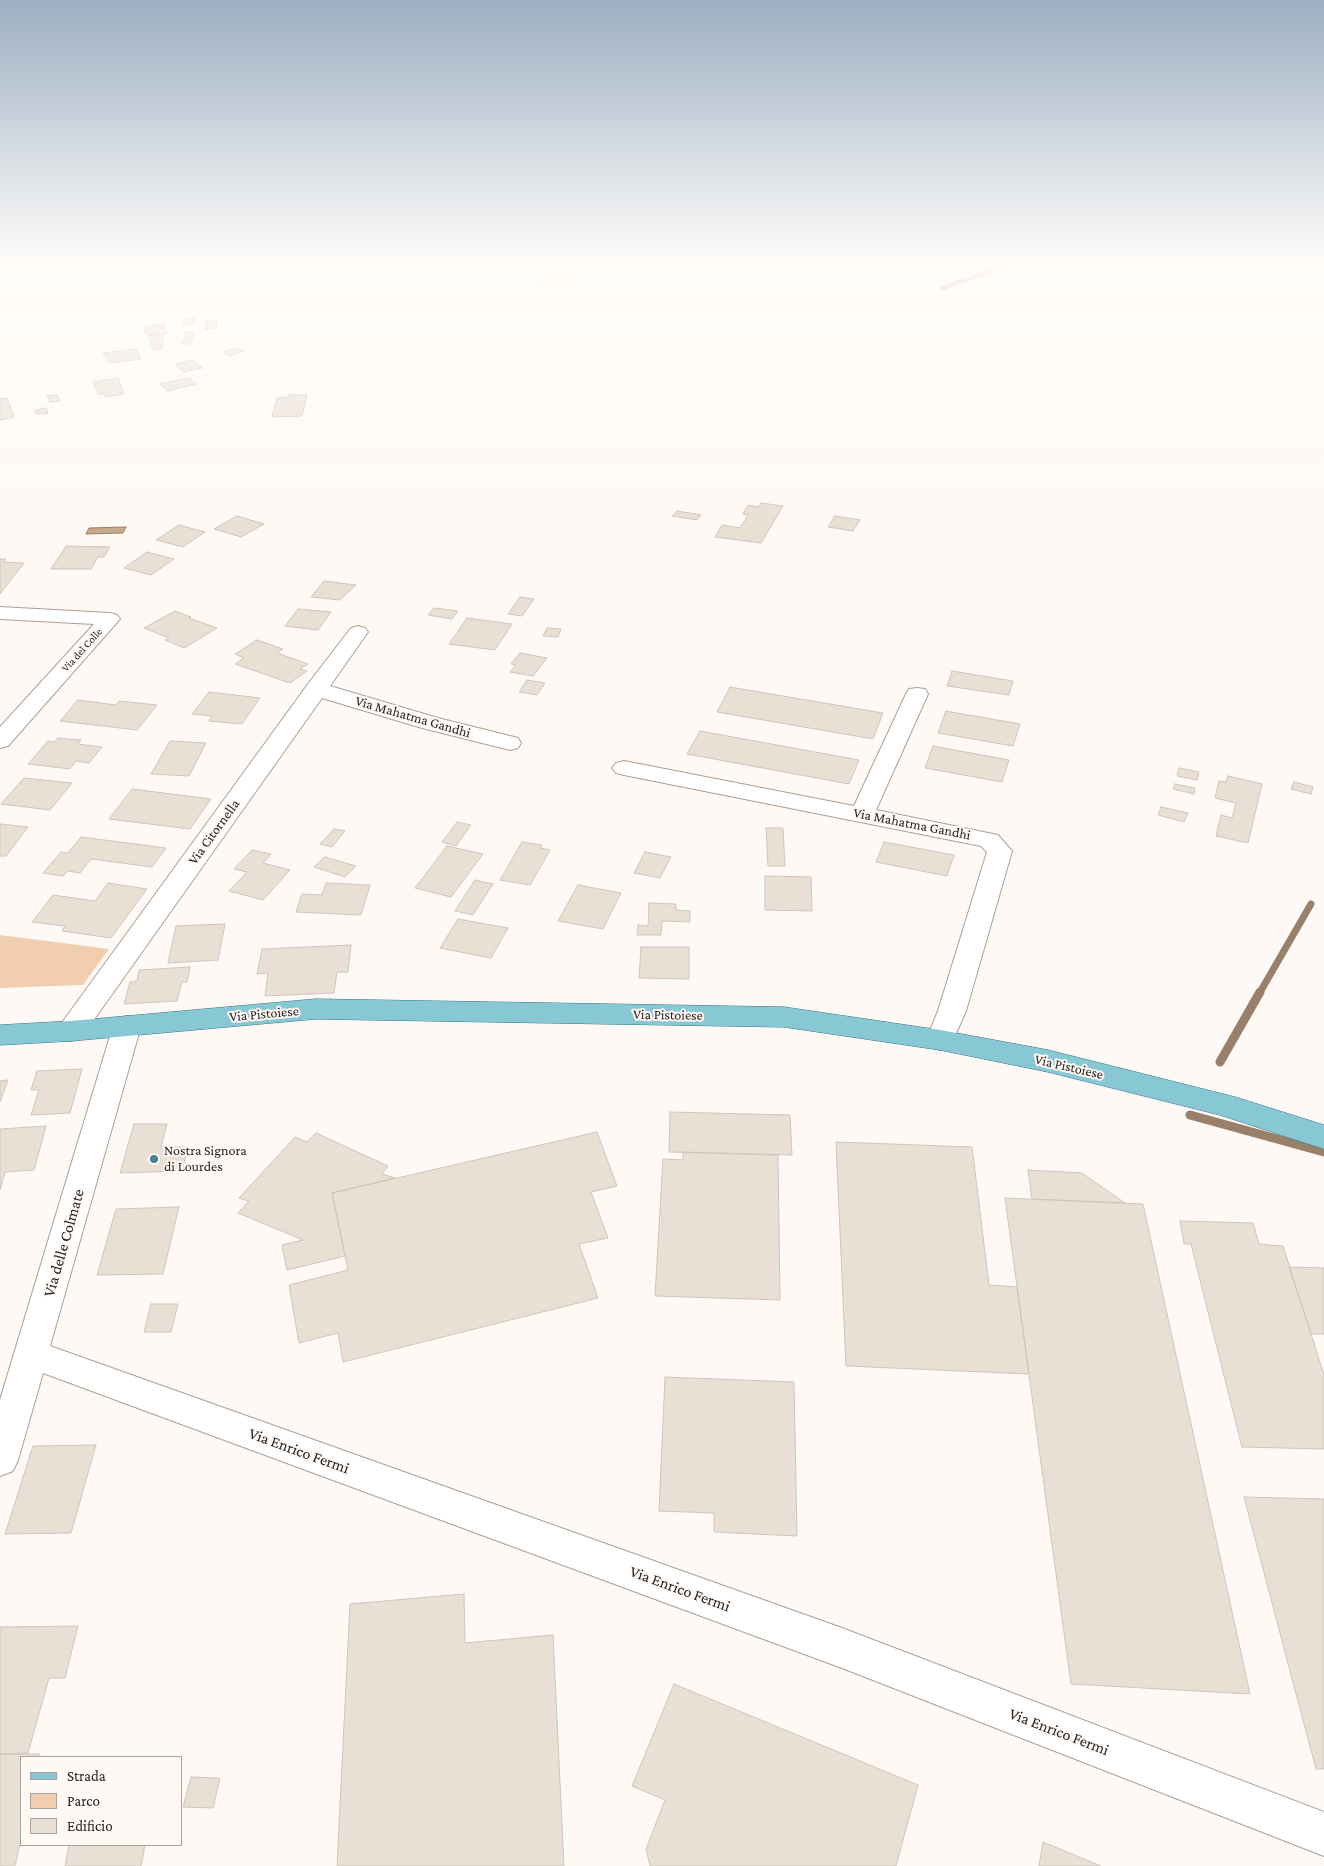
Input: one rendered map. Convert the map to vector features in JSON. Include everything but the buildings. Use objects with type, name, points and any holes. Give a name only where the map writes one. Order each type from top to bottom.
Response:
[{"type":"main road","name":"Via Pistoiese","points":[[0,1035],[71,1031],[316,1009],[784,1017],[940,1040],[1085,1070],[1224,1105],[1324,1137]]},
{"type":"street","name":"Via del Colle","points":[[0,613],[110,619],[0,740]]},
{"type":"street","name":"Via Citornella","points":[[71,1031],[358,632]]},
{"type":"street","name":"Via Mahatma Gandhi","points":[[316,689],[430,723],[510,743]]},
{"type":"street","points":[[862,814],[917,694]]},
{"type":"street","name":"Via Mahatma Gandhi","points":[[624,768],[972,835],[989,840],[1000,851],[952,1011],[940,1040]]},
{"type":"street","name":"Via delle Colmate","points":[[0,1460],[126,1026]]},
{"type":"street","name":"Via Enrico Fermi","points":[[32,1354],[842,1648],[1324,1834]]},
{"type":"green space","points":[[0,935],[109,949],[83,985],[0,988]]},
{"type":"shaded area","points":[[126,527],[123,533],[86,534],[89,528]]},
{"type":"waterway","points":[[1259,994],[1311,904]]},
{"type":"waterway","points":[[1220,1062],[1260,992]]},
{"type":"waterway","points":[[1190,1115],[1324,1152]]},
{"type":"place","name":"Nostra Signora di Lourdes","points":[[154,1159]]}]
